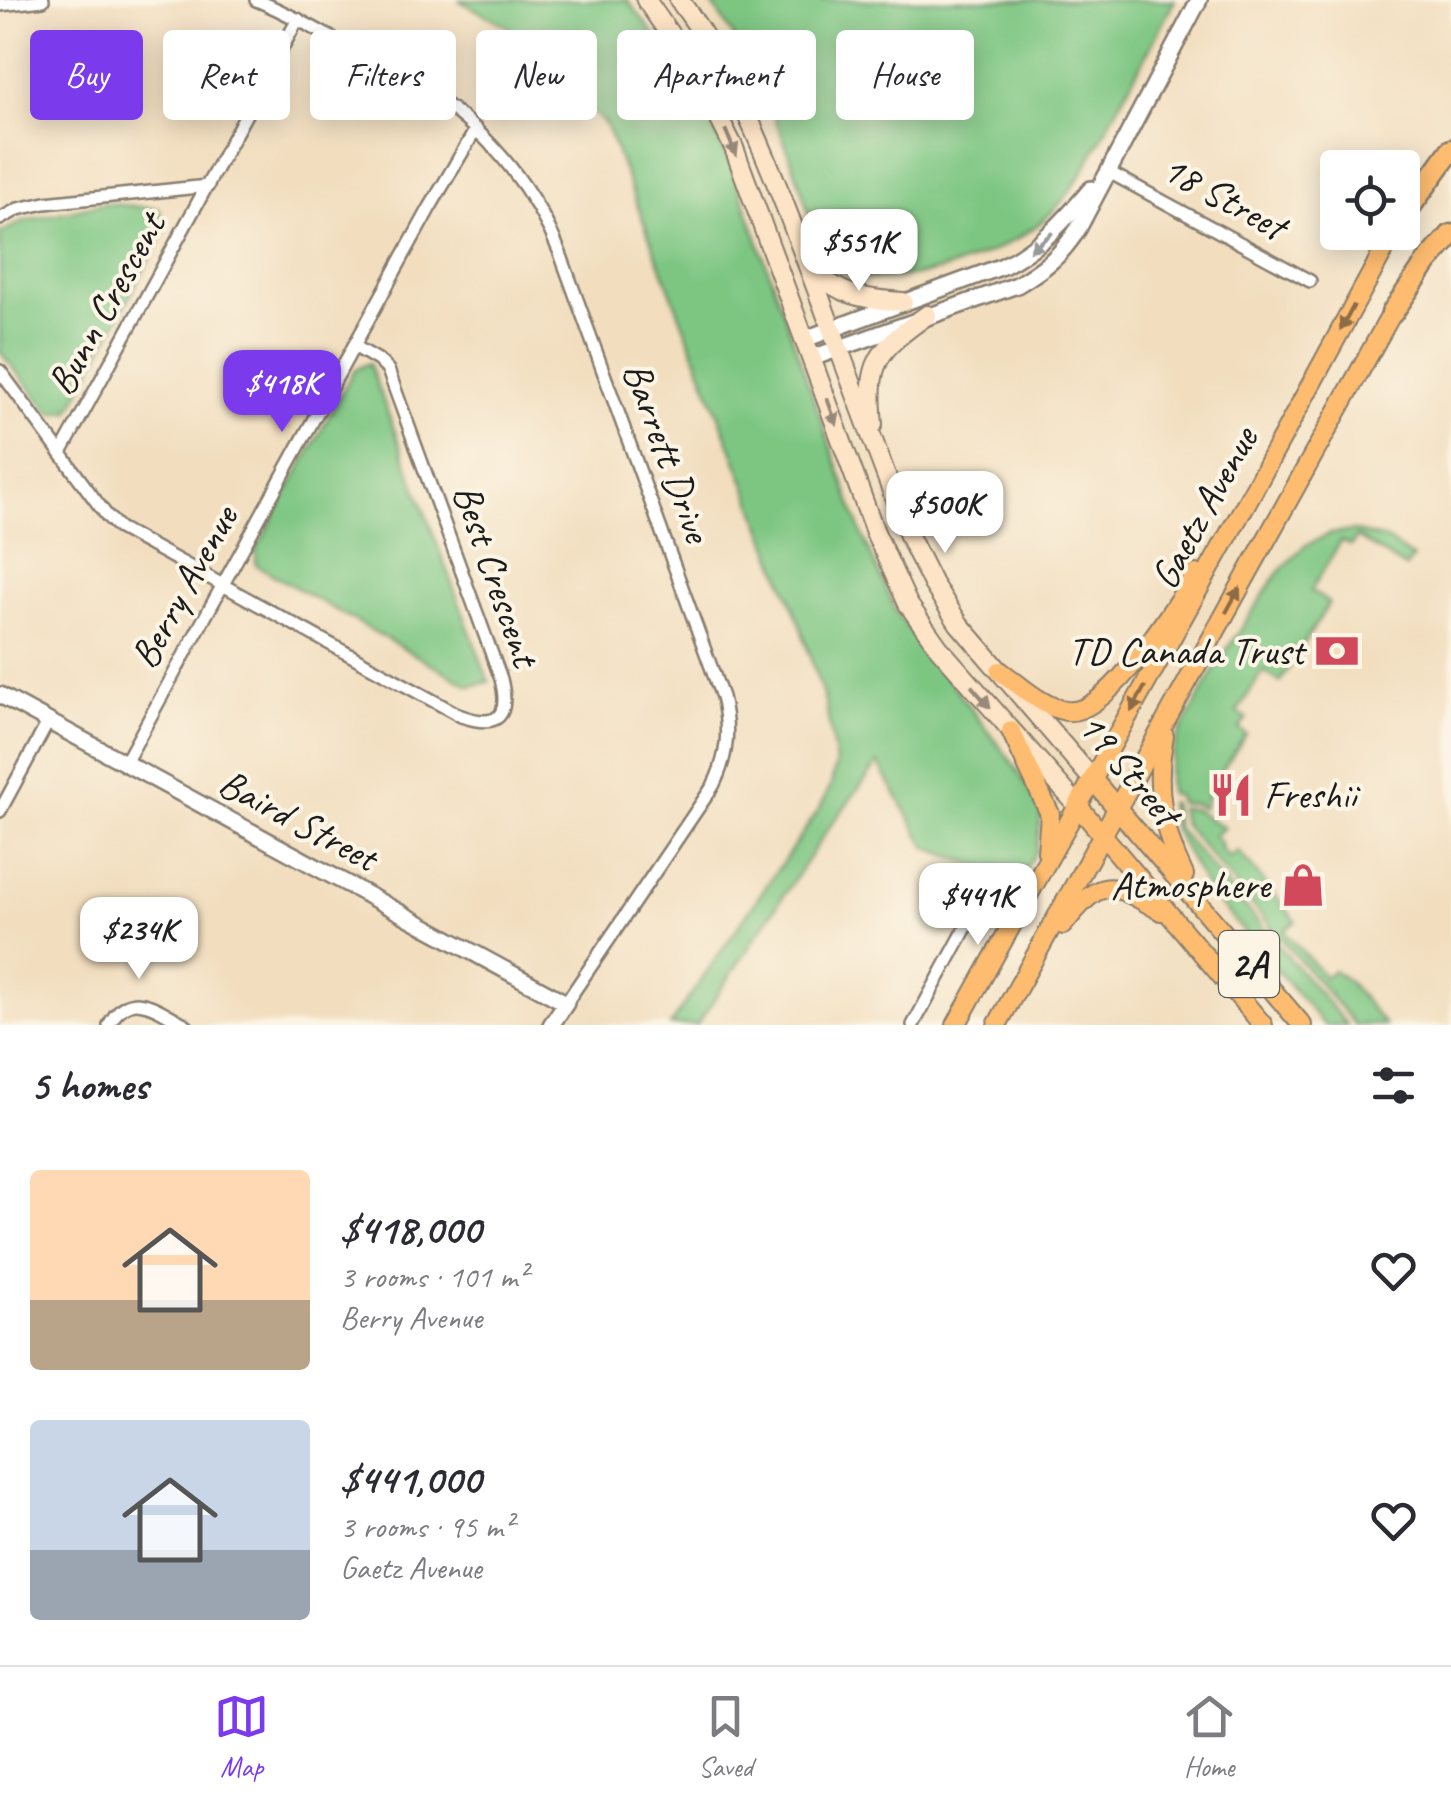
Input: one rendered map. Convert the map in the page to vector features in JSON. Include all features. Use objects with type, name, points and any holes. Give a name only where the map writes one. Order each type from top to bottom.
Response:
[{"type":"highway","points":[[1420,193],[1451,150]]},
{"type":"highway","points":[[1392,314],[1427,262],[1451,235]]},
{"type":"main road","name":"19 Street","points":[[646,0],[696,72],[734,148],[875,532],[908,604],[939,648],[1263,1025]]},
{"type":"main road","name":"19 Street","points":[[679,0],[721,64],[748,116],[910,538],[933,584],[960,624],[1302,1025]]},
{"type":"main road","name":"Gaetz Avenue","points":[[956,1025],[1384,250]]},
{"type":"main road","points":[[808,266],[848,295],[903,302]]},
{"type":"main road","name":"Gaetz Avenue","points":[[996,1025],[1392,314]]},
{"type":"main road","points":[[876,449],[870,394],[873,373],[893,339],[927,315]]},
{"type":"main road","points":[[1000,671],[1063,711],[1081,711],[1104,696],[1148,644],[1254,491]]},
{"type":"main road","points":[[1168,716],[1159,759],[1160,798],[1170,846],[1196,902]]},
{"type":"main road","points":[[1010,731],[1050,814],[1045,864]]},
{"type":"main road","points":[[1036,955],[1084,900],[1102,888],[1122,890],[1170,916]]},
{"type":"street","points":[[0,5],[43,0]]},
{"type":"street","name":"Barrett Drive","points":[[256,0],[298,19],[435,96],[476,130],[523,183],[553,236],[717,685],[727,724],[726,754],[713,786],[551,1025]]},
{"type":"street","points":[[804,339],[834,338],[927,315],[1016,285],[1051,262],[1078,229],[1199,0]]},
{"type":"street","name":"Bunn Crescent","points":[[61,453],[298,19]]},
{"type":"street","name":"Berry Avenue","points":[[125,763],[476,130]]},
{"type":"street","points":[[812,358],[834,338],[903,302],[1003,266],[1025,254],[1061,225],[1107,171]]},
{"type":"street","name":"18 Street","points":[[1107,171],[1310,281]]},
{"type":"street","name":"Bunn Crescent","points":[[0,219],[18,209],[45,203],[208,186]]},
{"type":"street","name":"Best Crescent","points":[[222,586],[462,716],[488,722],[500,713],[504,700],[501,679],[391,378],[383,363],[354,346]]},
{"type":"street","name":"Bunn Crescent","points":[[0,371],[119,528],[222,586]]},
{"type":"street","name":"Baird Street","points":[[0,694],[566,1002]]},
{"type":"street","points":[[0,810],[48,722]]},
{"type":"street","points":[[913,1025],[968,922],[976,872]]},
{"type":"street","points":[[109,1025],[118,1010],[134,1002],[186,1025]]},
{"type":"green space","points":[[458,0],[627,0],[650,30],[617,30],[617,120],[708,120],[732,167],[861,532],[896,612],[1009,758],[1042,808],[1036,851],[1019,880],[927,848],[878,763],[826,832],[697,1025],[670,1025],[820,808],[831,785],[836,762],[825,702],[799,622],[606,125],[597,116],[597,30],[511,30]]},
{"type":"green space","points":[[709,0],[1175,0],[1085,168],[1048,216],[1034,228],[980,257],[920,275],[881,278],[851,274],[826,256],[775,120],[816,120],[816,30],[729,30]]},
{"type":"green space","points":[[105,203],[159,209],[166,228],[70,411],[51,413],[0,352],[0,233],[24,221]]},
{"type":"green space","points":[[369,363],[489,682],[470,686],[256,565],[256,550],[354,370]]},
{"type":"green space","points":[[1352,531],[1385,539],[1413,558],[1405,568],[1357,537],[1351,546],[1341,541],[1311,591],[1329,603],[1280,682],[1263,671],[1237,712],[1247,719],[1239,729],[1246,734],[1209,791],[1203,809],[1179,803],[1177,796],[1169,794],[1168,774],[1177,738],[1220,660],[1278,573],[1304,546],[1330,534]]},
{"type":"green space","points":[[1168,803],[1172,803],[1176,827],[1347,1025],[1324,1025],[1206,888],[1173,828]]},
{"type":"green space","points":[[1179,808],[1193,809],[1224,828],[1214,836],[1221,844],[1219,847],[1229,858],[1238,851],[1296,921],[1284,931],[1325,977],[1333,970],[1349,982],[1385,1025],[1355,1025],[1183,824]]},
{"type":"place","name":"TD Canada Trust","points":[[1337,651]]},
{"type":"place","name":"Freshii","points":[[1231,795]]},
{"type":"place","name":"Atmosphere","points":[[1303,885]]}]
